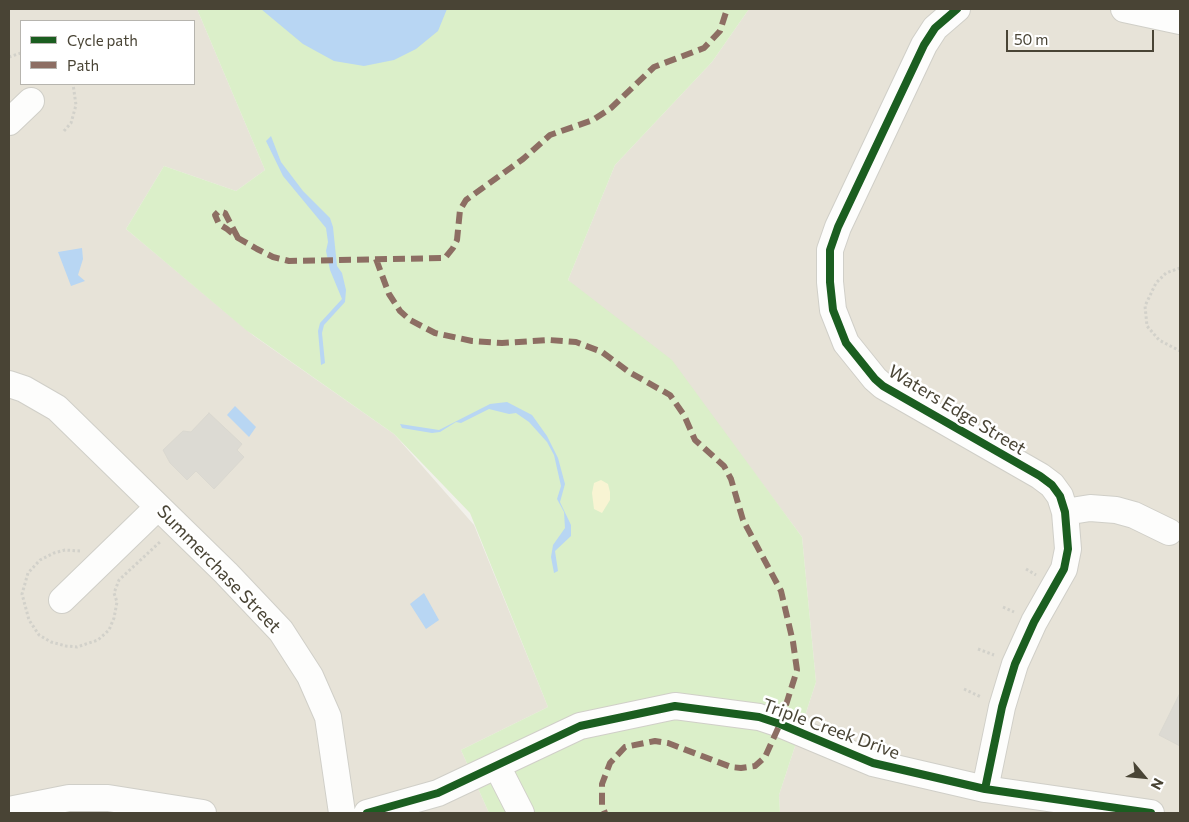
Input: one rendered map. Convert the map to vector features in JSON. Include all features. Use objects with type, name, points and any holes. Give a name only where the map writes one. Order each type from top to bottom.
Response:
[{"type":"street","name":"Waters Edge Street","points":[[957,9],[935,28],[838,227],[830,250],[833,310],[846,343],[858,360],[883,386],[1040,476],[1056,491],[1065,512],[1068,549],[1064,569],[1034,622],[1015,664],[1002,707],[985,789]]},
{"type":"street","points":[[1124,9],[1180,21]]},
{"type":"street","points":[[9,122],[31,101]]},
{"type":"street","name":"Summerchase Street","points":[[9,384],[24,389],[57,408],[232,579],[281,631],[310,676],[328,717],[342,813]]},
{"type":"street","points":[[62,600],[158,506]]},
{"type":"street","points":[[1065,512],[1090,508],[1116,510],[1134,515],[1169,532]]},
{"type":"street","name":"Triple Creek Drive","points":[[368,813],[438,793],[580,726],[675,706],[759,717],[873,763],[985,789],[1104,810],[1142,812]]},
{"type":"street","points":[[497,766],[522,813]]},
{"type":"street","points":[[9,810],[70,798],[108,798],[204,813]]},
{"type":"path","points":[[64,131],[70,122],[76,106],[73,85]]},
{"type":"path","points":[[1180,268],[1166,273],[1156,283],[1145,306],[1147,326],[1159,340],[1180,351]]},
{"type":"shaded area","points":[[9,9],[197,9],[265,170],[236,191],[164,166],[126,229],[254,336],[394,434],[474,525],[548,707],[461,750],[489,813],[9,813]]},
{"type":"shaded area","points":[[749,9],[1180,9],[1180,813],[780,813],[779,795],[816,682],[802,537],[731,442],[568,280],[615,165],[712,62]]},
{"type":"green space","points":[[197,9],[749,9],[712,62],[615,165],[568,280],[672,360],[802,537],[816,682],[779,795],[780,813],[489,813],[461,750],[548,707],[470,513],[394,434],[246,330],[126,229],[164,166],[236,191],[265,170]]},
{"type":"sand","points":[[601,480],[608,484],[610,492],[610,500],[602,513],[594,509],[592,493],[594,483]]},
{"type":"water","points":[[261,9],[447,9],[438,31],[416,49],[394,60],[364,66],[334,61],[303,44]]},
{"type":"water","points":[[271,136],[281,162],[303,191],[330,218],[333,227],[337,266],[342,273],[346,290],[345,302],[324,325],[322,333],[325,363],[321,365],[318,331],[320,323],[342,299],[330,270],[326,251],[328,242],[326,228],[283,176],[266,141]]},
{"type":"water","points":[[82,248],[83,259],[78,275],[85,281],[71,286],[58,252]]},
{"type":"water","points":[[507,402],[532,415],[547,436],[558,458],[565,484],[560,502],[571,525],[571,536],[555,551],[558,571],[554,573],[551,557],[553,545],[565,528],[564,512],[557,499],[561,486],[554,455],[547,442],[529,422],[516,413],[509,414],[489,409],[461,423],[456,422],[440,432],[432,433],[402,428],[400,424],[439,430],[490,404]]},
{"type":"water","points":[[235,406],[256,427],[249,437],[227,415]]},
{"type":"water","points":[[424,593],[439,620],[426,629],[410,604]]},
{"type":"building","points":[[209,413],[242,444],[237,450],[244,457],[214,489],[196,471],[187,480],[170,463],[163,450],[183,431],[191,432]]},
{"type":"building","points":[[1180,693],[1180,746],[1159,735]]},
{"type":"marked path","points":[[238,238],[225,213],[219,211],[215,215],[219,224],[238,238],[273,257],[289,261],[445,258],[457,240],[460,210],[466,200],[523,159],[550,135],[593,120],[611,108],[654,67],[704,48],[720,31],[727,9]]},
{"type":"marked path","points":[[376,259],[389,294],[400,311],[410,320],[435,333],[472,341],[502,343],[549,340],[576,342],[602,352],[629,372],[670,395],[684,415],[695,440],[724,466],[731,479],[743,520],[781,591],[793,642],[797,670],[780,724],[765,757],[755,766],[741,768],[731,767],[668,743],[655,741],[625,747],[610,763],[602,784],[602,805],[605,813]]},
{"type":"cycle path","points":[[957,9],[935,28],[924,45],[838,227],[830,250],[830,282],[833,310],[846,343],[875,379],[883,386],[1040,476],[1052,485],[1060,496],[1065,512],[1068,549],[1064,569],[1034,622],[1015,664],[1002,707],[985,789]]},
{"type":"cycle path","points":[[367,813],[438,793],[580,726],[675,706],[759,717],[873,763],[985,789],[1151,813]]}]
